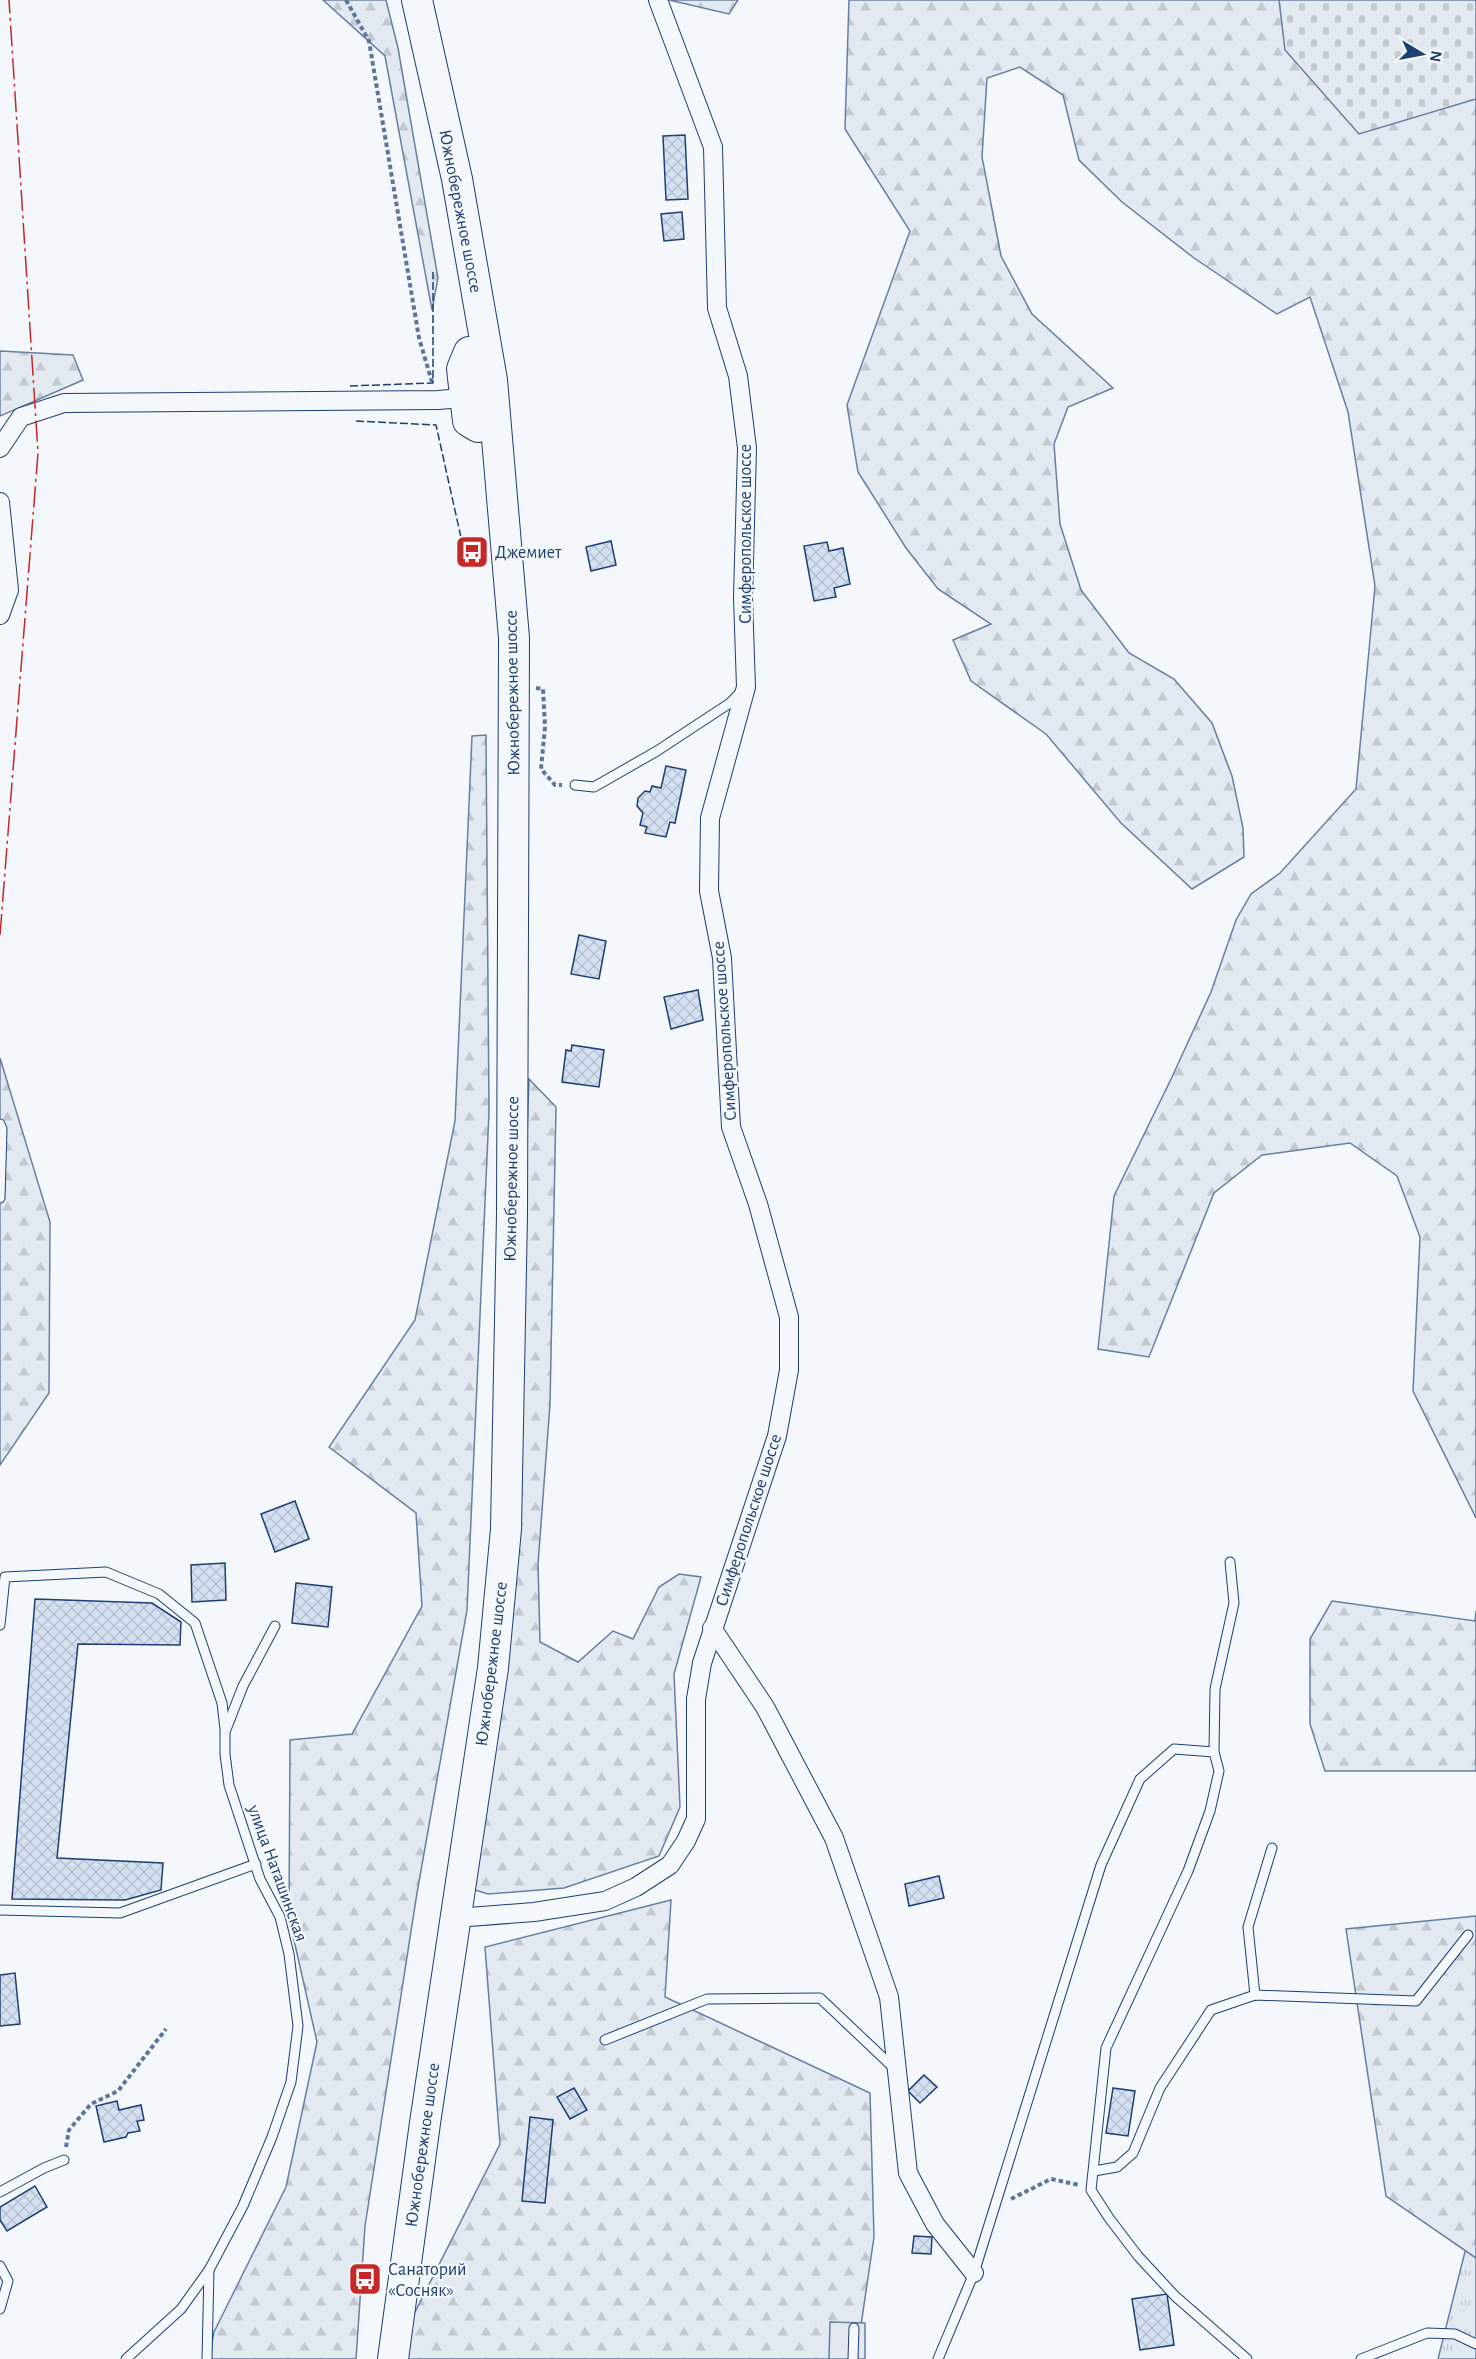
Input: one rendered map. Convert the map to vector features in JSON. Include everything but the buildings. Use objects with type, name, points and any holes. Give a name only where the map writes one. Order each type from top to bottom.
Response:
[{"type":"highway","name":"Южнобережное шоссе","points":[[393,2359],[425,2123],[493,1668],[506,1529],[512,1204],[514,686],[514,638],[495,398],[477,345],[438,158],[401,0]]},
{"type":"highway","name":"Южнобережное шоссе","points":[[377,2359],[408,2122],[478,1664],[491,1526],[498,1211],[497,639],[478,427],[466,398],[477,345],[457,178],[417,0]]},
{"type":"highway","points":[[466,398],[490,461],[499,469]]},
{"type":"street","name":"Симферопольское шоссе","points":[[456,1918],[534,1912],[605,1901],[636,1887],[670,1865],[686,1841],[696,1819],[696,1700],[702,1663],[777,1436],[789,1370],[789,1317],[758,1204],[731,1127],[722,958],[709,891],[710,819],[746,687],[742,598],[747,448],[738,375],[717,308],[713,147],[658,0]]},
{"type":"street","points":[[0,448],[21,417],[64,403],[466,398]]},
{"type":"street","points":[[0,502],[9,590],[0,615]]},
{"type":"street","points":[[712,1628],[765,1707],[834,1838],[889,1997],[908,2173],[935,2224],[974,2273]]},
{"type":"lane","points":[[575,785],[594,787],[603,782],[721,709],[746,687]]},
{"type":"lane","points":[[0,1124],[2,1129],[0,1198]]},
{"type":"lane","points":[[1230,1562],[1234,1603],[1215,1689],[1214,1752],[1219,1771],[1210,1811],[1188,1871],[1107,2048],[1091,2190],[1108,2218],[1175,2296],[1247,2359]]},
{"type":"lane","points":[[0,1625],[5,1577],[106,1572],[159,1594],[195,1623],[222,1703],[225,1732]]},
{"type":"lane","name":"улица Наташинская","points":[[126,2359],[181,2309],[209,2270],[243,2206],[272,2138],[291,2082],[298,2026],[289,1954],[280,1917],[260,1880],[229,1785],[225,1754],[225,1732],[243,1686],[275,1626]]},
{"type":"lane","points":[[938,2359],[974,2273],[1101,1864],[1140,1779],[1174,1749],[1214,1752]]},
{"type":"lane","points":[[1255,1995],[1248,1927],[1272,1848]]},
{"type":"lane","points":[[0,1910],[120,1913],[256,1864]]},
{"type":"lane","points":[[1094,2171],[1117,2167],[1133,2153],[1160,2088],[1211,2010],[1255,1995],[1416,2001],[1468,1935]]},
{"type":"lane","points":[[605,2040],[707,1999],[820,1998],[897,2071]]},
{"type":"lane","points":[[0,2192],[64,2160]]},
{"type":"lane","points":[[0,2266],[8,2281],[0,2309]]},
{"type":"lane","name":"улица Наташинская","points":[[207,2359],[209,2270]]},
{"type":"lane","points":[[853,2359],[854,2328]]},
{"type":"lane","points":[[1361,2359],[1427,2333],[1455,2334],[1476,2344]]},
{"type":"path","points":[[346,0],[369,41],[419,338],[466,398]]},
{"type":"path","points":[[514,686],[543,689],[545,727],[541,769],[555,785],[575,785]]},
{"type":"path","points":[[64,2160],[69,2130],[91,2104],[118,2091],[166,2029]]},
{"type":"path","points":[[994,2207],[1051,2179],[1078,2184],[1091,2190]]},
{"type":"green space","points":[[323,0],[386,0],[398,48],[438,278],[432,310],[385,56]]},
{"type":"green space","points":[[669,0],[738,0],[729,14]]},
{"type":"green space","points":[[849,0],[1476,0],[1476,1518],[1413,1391],[1420,1237],[1397,1176],[1350,1143],[1262,1155],[1214,1193],[1149,1357],[1098,1349],[1114,1196],[1211,992],[1236,920],[1251,894],[1280,873],[1356,789],[1375,586],[1348,412],[1310,297],[1277,314],[1194,258],[1122,202],[1079,160],[1063,95],[1020,67],[987,78],[982,157],[1001,256],[1032,314],[1113,388],[1068,407],[1054,444],[1060,524],[1081,590],[1129,653],[1174,679],[1212,723],[1232,776],[1243,828],[1244,857],[1192,889],[1121,823],[1046,734],[971,681],[953,640],[991,624],[938,589],[906,548],[858,472],[847,405],[910,231],[845,129]]},
{"type":"green space","points":[[1279,0],[1476,0],[1476,99],[1359,134],[1285,50]]},
{"type":"green space","points":[[0,351],[73,355],[83,380],[0,416]]},
{"type":"green space","points":[[486,735],[489,1112],[467,1610],[417,1893],[365,2226],[356,2359],[209,2359],[214,2332],[286,2187],[317,2042],[289,1918],[290,1740],[352,1734],[422,1606],[416,1513],[329,1447],[415,1320],[455,1121],[472,736]]},
{"type":"green space","points":[[0,1058],[50,1222],[49,1393],[0,1465]]},
{"type":"green space","points":[[529,1079],[556,1107],[550,1404],[538,1564],[540,1642],[578,1662],[613,1631],[633,1639],[659,1587],[679,1574],[701,1577],[674,1674],[680,1807],[659,1856],[564,1888],[488,1894],[475,1890],[512,1567]]},
{"type":"green space","points":[[1332,1601],[1475,1621],[1476,1611],[1476,1771],[1325,1771],[1310,1724],[1310,1639]]},
{"type":"green space","points":[[671,1900],[665,1997],[870,2093],[874,2237],[856,2359],[408,2359],[411,2320],[500,2144],[485,1947]]},
{"type":"green space","points":[[1476,1916],[1476,2258],[1386,2196],[1346,1929]]},
{"type":"green space","points":[[1476,2208],[1476,2359],[1438,2359]]},
{"type":"shaded area","points":[[830,2322],[865,2323],[865,2359],[829,2359]]},
{"type":"fence","points":[[350,386],[433,383],[433,272]]},
{"type":"fence","points":[[356,421],[436,425],[466,560]]},
{"type":"power","points":[[0,935],[38,453],[9,0]]},
{"type":"place","name":"Джемиет","points":[[472,552]]},
{"type":"place","name":"Санаторий «Сосняк»","points":[[365,2279]]}]
